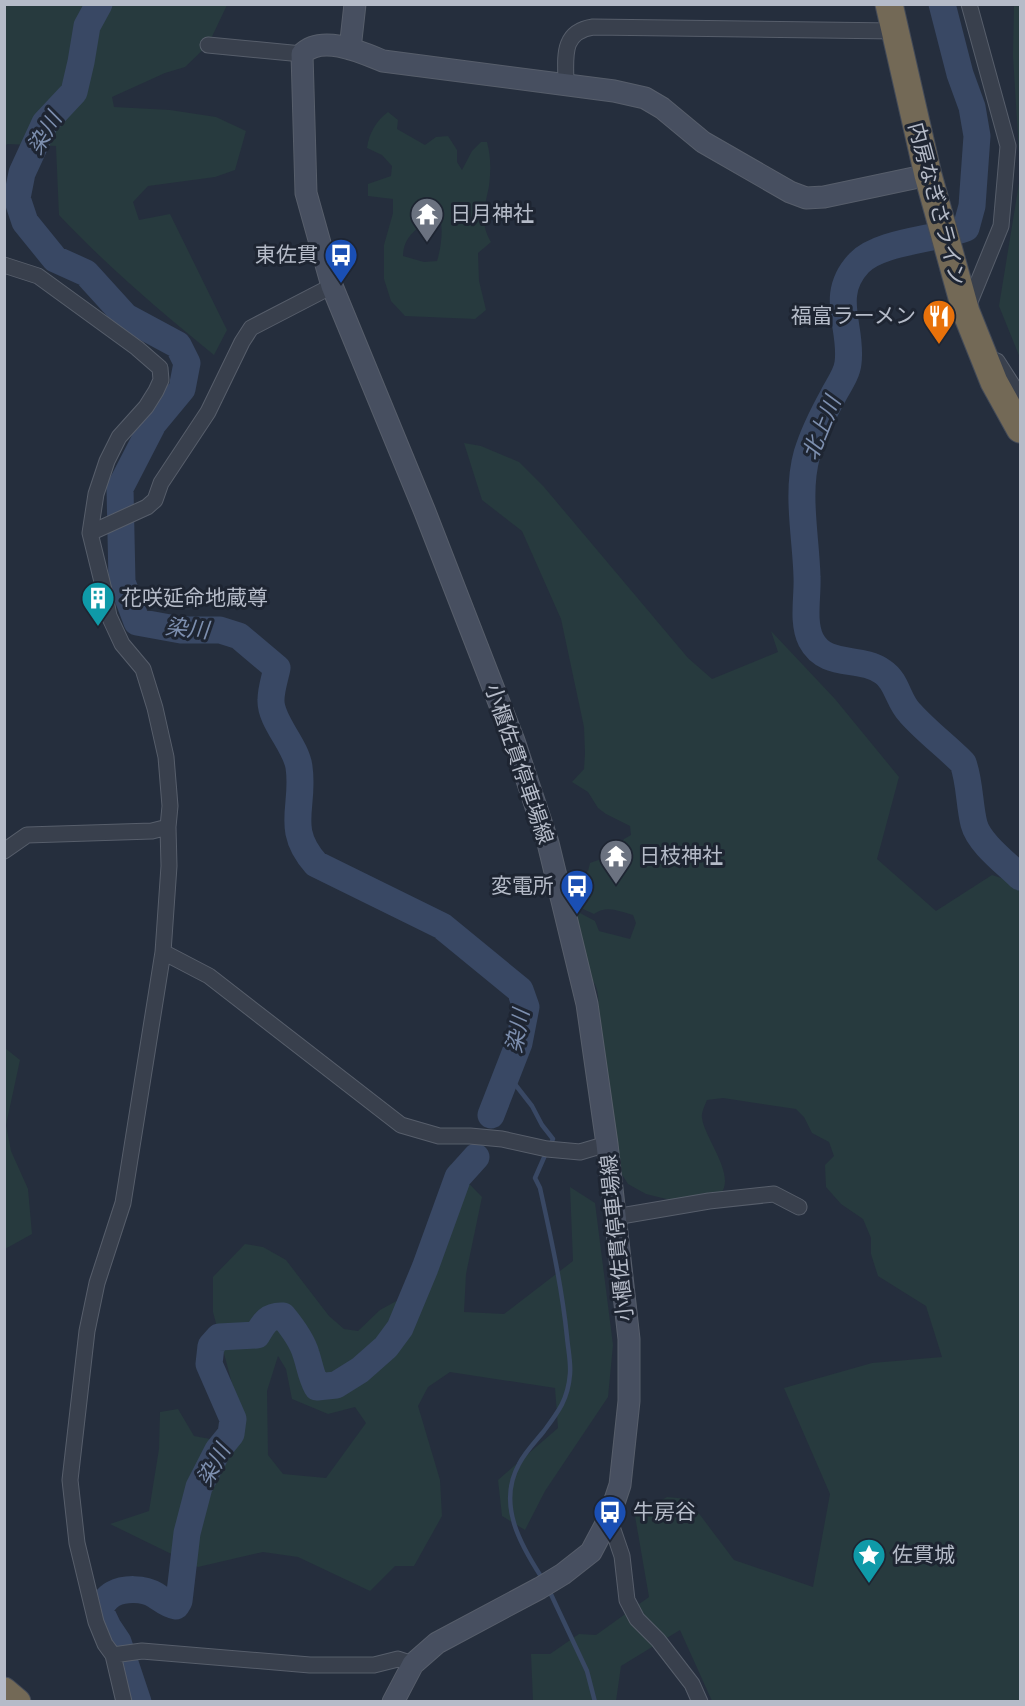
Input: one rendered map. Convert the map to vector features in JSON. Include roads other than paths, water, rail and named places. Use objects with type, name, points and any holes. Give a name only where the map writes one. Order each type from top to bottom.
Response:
[{"type":"highway","name":"内房なぎさライン","points":[[889,4],[928,175],[966,312],[994,382],[1020,429]]},
{"type":"highway","points":[[4,1691],[17,1701]]},
{"type":"main road","points":[[350,49],[355,4]]},
{"type":"main road","points":[[302,54],[308,47],[327,45],[350,49],[383,61],[614,91],[645,98],[662,108],[703,142],[790,192],[806,198],[824,197],[928,175]]},
{"type":"main road","name":"小櫃佐貫停車場線","points":[[302,54],[306,193],[332,286],[425,512],[501,708],[548,843],[587,1004],[607,1144],[628,1340],[629,1401],[620,1485],[609,1518],[591,1552],[563,1574],[540,1588],[437,1643],[413,1664],[393,1701]]},
{"type":"street","points":[[966,312],[1001,225],[1008,146],[969,4]]},
{"type":"street","points":[[566,86],[566,54],[574,33],[581,29],[593,27],[895,31]]},
{"type":"street","points":[[208,45],[302,54]]},
{"type":"street","points":[[4,265],[38,276],[137,348],[160,368],[161,380],[146,407],[119,437],[106,461],[96,494],[94,531],[109,616],[122,644],[143,669],[155,708],[170,783],[169,866],[163,952],[123,1203],[97,1283],[87,1331],[70,1480],[77,1543],[96,1622],[105,1644],[121,1654],[142,1651],[310,1665],[374,1665],[398,1659],[413,1664]]},
{"type":"street","points":[[94,531],[147,507],[155,500],[161,483],[208,412],[251,328],[332,286]]},
{"type":"street","points":[[983,356],[997,361],[1020,397]]},
{"type":"street","points":[[4,850],[27,834],[152,831],[168,827]]},
{"type":"street","points":[[163,952],[209,976],[401,1125],[439,1136],[502,1139],[547,1149],[580,1152],[607,1144]]},
{"type":"street","points":[[615,1217],[709,1201],[774,1194],[799,1207]]},
{"type":"street","points":[[609,1518],[622,1556],[627,1600],[637,1619],[658,1640],[692,1684],[700,1701]]},
{"type":"street","points":[[121,1654],[124,1701]]},
{"type":"waterway","name":"染川","points":[[99,4],[87,26],[74,92],[45,123],[22,173],[17,198],[25,222],[55,259],[86,273],[126,317],[178,345],[187,363],[182,389],[153,424],[120,488],[122,582],[137,622],[181,630],[220,630],[239,636],[277,668],[272,692],[272,708],[297,759],[300,781],[298,828],[306,851],[316,864],[442,926],[520,990],[526,1007],[519,1043],[491,1115]]},
{"type":"waterway","name":"北上川","points":[[942,4],[960,74],[972,107],[977,136],[972,206],[966,228],[880,250],[859,263],[845,287],[843,300],[849,350],[847,367],[815,432],[807,454],[802,484],[807,625],[811,640],[825,655],[874,667],[888,676],[910,713],[963,763],[972,816],[977,831],[987,845],[1020,877]]},
{"type":"waterway","points":[[507,1074],[532,1106],[553,1139],[550,1145]]},
{"type":"waterway","points":[[542,1578],[519,1538],[511,1509],[510,1494],[521,1460],[562,1404],[570,1374],[559,1281],[540,1188],[535,1178],[546,1153]]},
{"type":"waterway","name":"染川","points":[[138,1702],[118,1642],[99,1608],[111,1595],[128,1590],[150,1593],[176,1606],[179,1601],[187,1533],[199,1487],[218,1450],[231,1434],[233,1419],[209,1364],[211,1346],[219,1337],[257,1335],[270,1318],[283,1316],[302,1344],[317,1387],[336,1385],[360,1370],[386,1347],[400,1328],[425,1268],[458,1177],[476,1157]]},
{"type":"waterway","points":[[548,1588],[587,1671],[595,1702]]},
{"type":"place","name":"日月神社","points":[[427,243]]},
{"type":"place","name":"東佐貫","points":[[341,284]]},
{"type":"place","name":"福富ラーメン","points":[[939,345]]},
{"type":"place","name":"花咲延命地蔵尊","points":[[98,627]]},
{"type":"place","name":"日枝神社","points":[[616,885]]},
{"type":"place","name":"変電所","points":[[577,915]]},
{"type":"place","name":"牛房谷","points":[[610,1541]]},
{"type":"place","name":"佐貫城","points":[[869,1584]]}]
